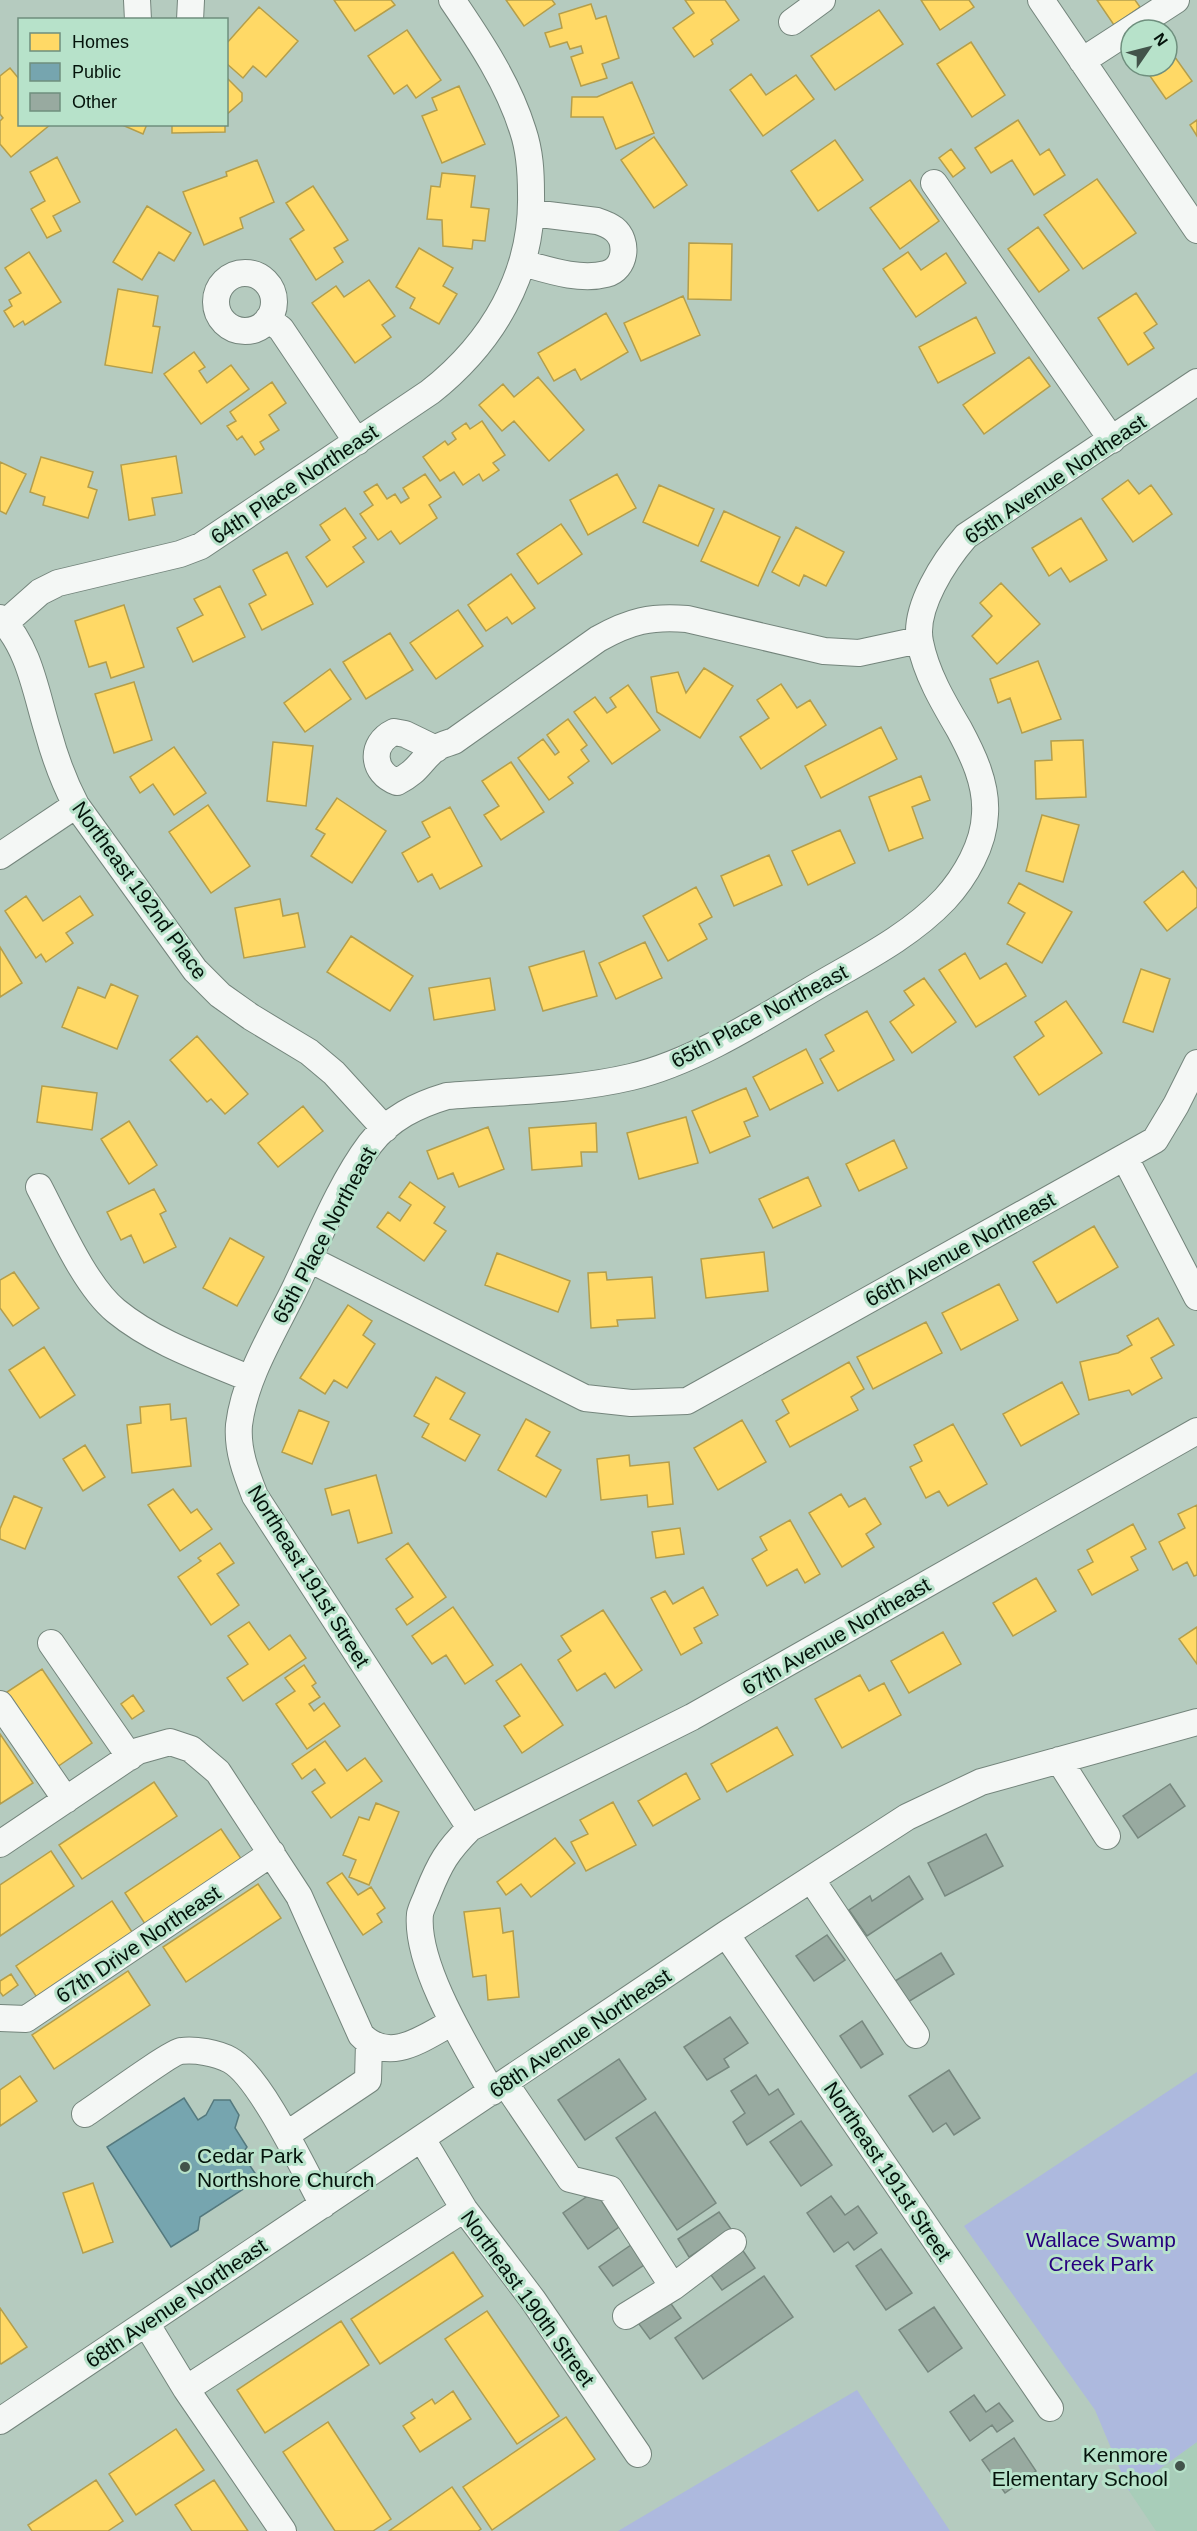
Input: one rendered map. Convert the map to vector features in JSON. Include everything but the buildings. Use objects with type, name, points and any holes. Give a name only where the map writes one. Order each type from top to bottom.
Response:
[{"type":"street","points":[[137,0],[138,18]]},
{"type":"street","points":[[190,18],[191,0]]},
{"type":"street","name":"64th Place Northeast","points":[[2,621],[40,592],[58,583],[180,554],[201,546],[430,392],[469,357],[493,328],[510,298],[523,263],[532,213],[531,164],[523,132],[490,57],[452,0]]},
{"type":"street","points":[[792,22],[822,0]]},
{"type":"street","points":[[1041,0],[1197,230]]},
{"type":"street","points":[[1082,61],[1176,0]]},
{"type":"street","points":[[934,183],[1112,440]]},
{"type":"street","points":[[523,263],[555,272],[601,275],[612,272],[618,267],[624,252],[620,236],[615,229],[597,220],[532,213]]},
{"type":"street","points":[[268,320],[280,329],[357,441]]},
{"type":"street","name":"65th Avenue Northeast","points":[[919,640],[922,613],[932,586],[941,568],[966,536],[1197,382]]},
{"type":"street","points":[[436,748],[454,741],[598,639],[621,626],[643,619],[666,617],[687,619],[824,651],[860,653],[919,640]]},
{"type":"street","name":"Northeast 192nd Place","points":[[2,621],[19,645],[28,666],[64,782],[76,806],[195,970],[220,994],[251,1017],[309,1052],[334,1073],[385,1129]]},
{"type":"street","name":"65th Place Northeast","points":[[251,1380],[354,1169],[371,1143],[385,1129],[421,1104],[447,1096],[605,1082],[661,1068],[767,1016],[870,955],[928,914],[945,898],[970,863],[983,833],[985,796],[979,772],[969,748],[929,672],[919,640]]},
{"type":"street","points":[[0,856],[76,806]]},
{"type":"street","name":"66th Avenue Northeast","points":[[309,1259],[438,1326],[585,1398],[631,1403],[687,1401],[1155,1140],[1197,1063]]},
{"type":"street","points":[[1125,1158],[1197,1297]]},
{"type":"street","points":[[39,1187],[85,1272],[114,1310],[152,1336],[251,1380]]},
{"type":"street","name":"Northeast 191st Street","points":[[251,1380],[239,1426],[242,1464],[255,1496],[470,1828]]},
{"type":"street","name":"67th Avenue Northeast","points":[[470,1828],[692,1717],[1197,1431]]},
{"type":"street","points":[[51,1643],[130,1757]]},
{"type":"street","points":[[0,1704],[66,1800]]},
{"type":"street","name":"68th Avenue Northeast","points":[[0,2421],[726,1934],[906,1817],[981,1782],[1197,1722]]},
{"type":"street","points":[[0,1844],[130,1757],[155,1745],[170,1742],[191,1749],[218,1772],[299,1896],[356,2026],[369,2043],[368,2080],[285,2135]]},
{"type":"street","points":[[1059,1760],[1107,1836]]},
{"type":"street","points":[[470,1828],[451,1847],[440,1863],[420,1914],[424,1950],[431,1975],[453,2022],[498,2088],[570,2179],[610,2189],[673,2287]]},
{"type":"street","name":"67th Drive Northeast","points":[[0,2018],[26,2019],[272,1853]]},
{"type":"street","points":[[812,1879],[916,2035]]},
{"type":"street","name":"Northeast 191st Street","points":[[726,1934],[1050,2408]]},
{"type":"street","points":[[369,2043],[399,2049],[453,2022]]},
{"type":"street","points":[[85,2114],[179,2051],[217,2054],[231,2060],[249,2076],[285,2135],[323,2205]]},
{"type":"street","name":"Northeast 190th Street","points":[[422,2139],[464,2209],[533,2300],[638,2454]]},
{"type":"street","points":[[186,2389],[464,2209]]},
{"type":"street","points":[[626,2316],[673,2287],[733,2242]]},
{"type":"street","points":[[146,2323],[186,2389],[283,2531]]},
{"type":"shaded area","name":"Kenmore Elementary School","points":[[1197,2442],[1197,2531],[1156,2531],[1129,2491]]},
{"type":"green space","name":"Wallace Swamp Creek Park","points":[[1197,2072],[1197,2442],[1129,2491],[1095,2410],[964,2226]]},
{"type":"green space","points":[[857,2390],[950,2531],[618,2531]]},
{"type":"place","name":"Cedar Park Northshore Church","points":[[185,2167]]},
{"type":"place","name":"Kenmore Elementary School","points":[[1180,2466]]}]
